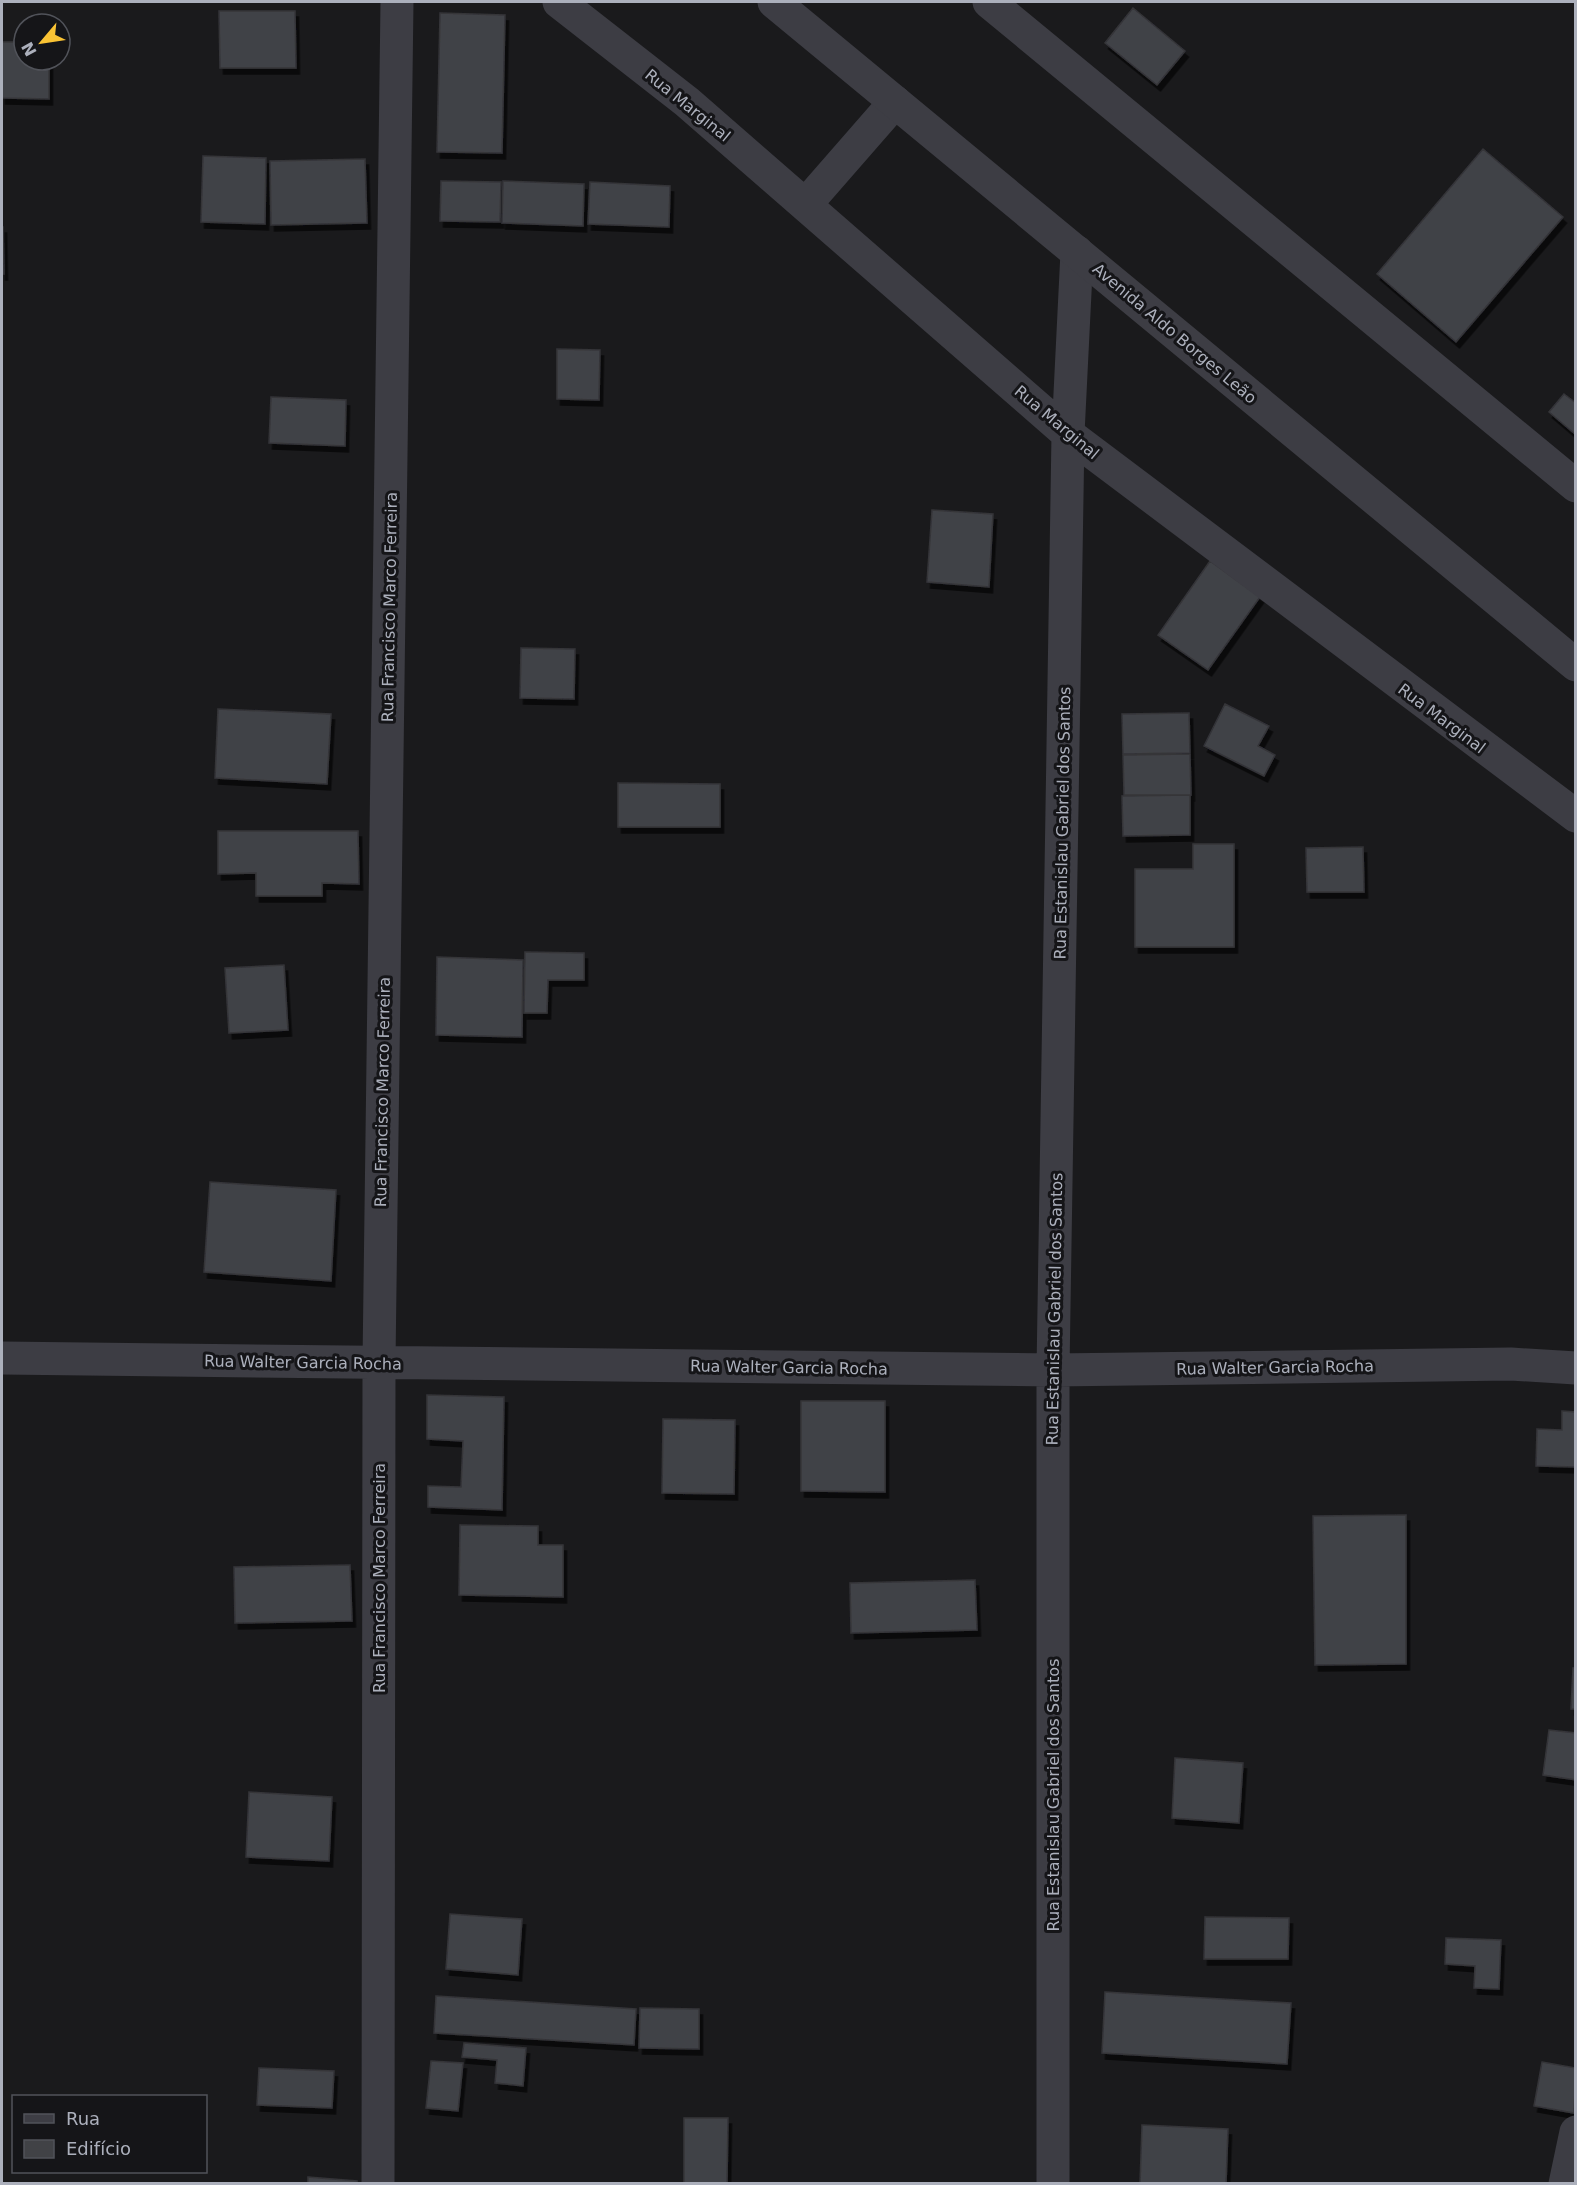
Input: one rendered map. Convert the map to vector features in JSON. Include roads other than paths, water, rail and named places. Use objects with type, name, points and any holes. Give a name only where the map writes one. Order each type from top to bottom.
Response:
[{"type":"street","name":"Rua Francisco Marco Ferreira","points":[[378,2184],[379,1362],[397,2]]},
{"type":"street","name":"Rua Marginal","points":[[559,2],[687,102],[1068,434],[1575,816]]},
{"type":"street","name":"Avenida Aldo Borges Leão","points":[[774,2],[1575,665]]},
{"type":"street","points":[[989,2],[1575,486]]},
{"type":"street","points":[[806,204],[895,102]]},
{"type":"street","name":"Rua Estanislau Gabriel dos Santos","points":[[1053,2184],[1053,1370],[1068,434],[1077,252]]},
{"type":"street","name":"Rua Walter Garcia Rocha","points":[[2,1358],[1053,1370],[1511,1364],[1575,1368]]},
{"type":"street","points":[[1565,2184],[1575,2133]]}]
